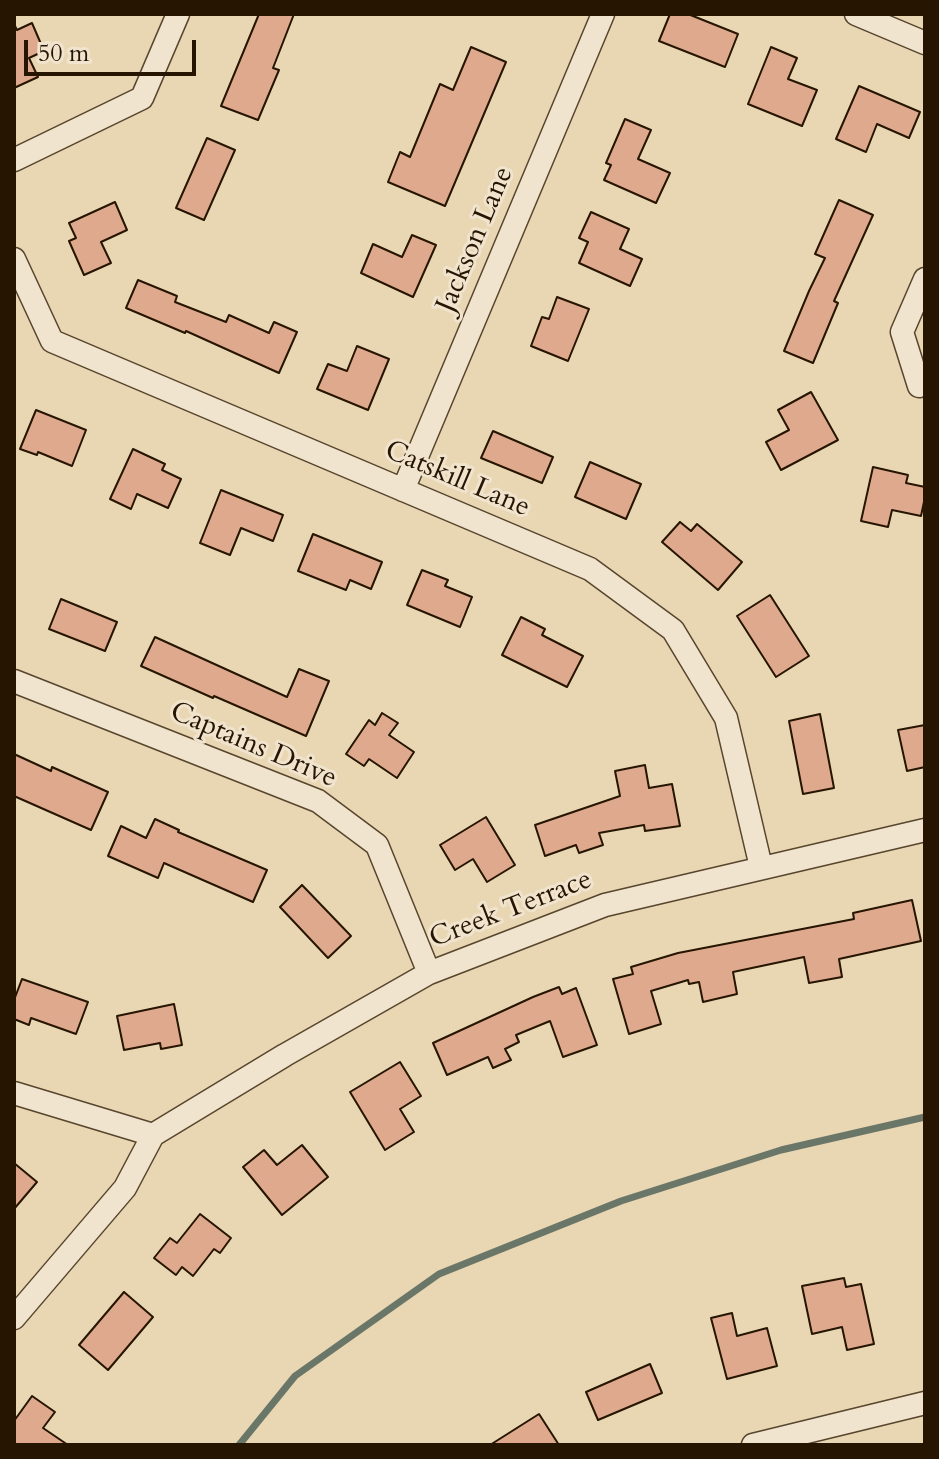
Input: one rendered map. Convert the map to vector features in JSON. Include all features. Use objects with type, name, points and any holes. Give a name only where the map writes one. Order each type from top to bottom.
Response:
[{"type":"street","points":[[14,160],[142,98],[178,14]]},
{"type":"street","name":"Jackson Lane","points":[[403,490],[603,14]]},
{"type":"street","points":[[856,14],[925,43]]},
{"type":"street","name":"Catskill Lane","points":[[14,259],[52,341],[590,569],[673,630],[726,718],[761,867]]},
{"type":"street","points":[[919,386],[902,332],[925,279]]},
{"type":"street","name":"Captains Drive","points":[[14,681],[318,801],[377,845],[429,973]]},
{"type":"street","name":"Creek Terrace","points":[[153,1135],[429,973],[605,905],[925,830]]},
{"type":"street","points":[[14,1093],[153,1135],[125,1188],[14,1318]]},
{"type":"street","points":[[753,1445],[925,1403]]},
{"type":"building","points":[[259,14],[294,14],[273,68],[279,70],[258,120],[221,106]]},
{"type":"building","points":[[670,14],[688,14],[738,34],[725,67],[659,41]]},
{"type":"building","points":[[32,23],[44,51],[29,58],[38,77],[14,88],[14,24],[17,30]]},
{"type":"building","points":[[471,47],[506,62],[445,206],[388,182],[400,152],[410,157],[440,84],[453,90]]},
{"type":"building","points":[[771,47],[797,58],[788,79],[817,90],[802,126],[748,104]]},
{"type":"building","points":[[859,86],[920,112],[909,138],[877,124],[866,152],[836,139]]},
{"type":"building","points":[[625,119],[651,130],[638,159],[670,173],[656,203],[604,180],[611,165],[606,163]]},
{"type":"building","points":[[207,138],[235,150],[204,220],[176,208]]},
{"type":"building","points":[[839,200],[873,215],[834,301],[838,303],[813,363],[784,351],[825,258],[815,254]]},
{"type":"building","points":[[115,202],[127,230],[101,242],[111,263],[84,275],[69,241],[76,238],[69,223]]},
{"type":"building","points":[[591,212],[629,229],[620,249],[642,259],[630,286],[579,263],[588,242],[579,238]]},
{"type":"building","points":[[412,235],[436,245],[413,297],[361,273],[373,244],[402,257]]},
{"type":"building","points":[[138,280],[177,296],[175,302],[226,322],[229,315],[269,333],[274,322],[297,332],[279,373],[126,308]]},
{"type":"building","points":[[557,297],[589,309],[568,361],[531,346],[542,317],[549,319]]},
{"type":"building","points":[[357,346],[389,359],[368,410],[317,389],[328,364],[347,371]]},
{"type":"building","points":[[811,392],[838,440],[781,470],[766,442],[789,430],[778,410]]},
{"type":"building","points":[[36,410],[86,430],[72,466],[38,452],[37,455],[20,449]]},
{"type":"building","points":[[493,431],[553,457],[542,483],[481,458]]},
{"type":"building","points":[[133,449],[165,464],[162,470],[181,479],[168,508],[137,494],[131,509],[110,499]]},
{"type":"building","points":[[590,462],[641,484],[626,519],[575,497]]},
{"type":"building","points":[[873,467],[908,475],[906,483],[925,487],[921,516],[892,510],[888,527],[861,521]]},
{"type":"building","points":[[221,490],[283,515],[273,541],[241,528],[230,555],[200,543]]},
{"type":"building","points":[[680,522],[691,531],[697,524],[742,562],[718,590],[662,542]]},
{"type":"building","points":[[313,534],[382,562],[371,589],[350,580],[346,590],[298,571]]},
{"type":"building","points":[[422,570],[448,580],[445,586],[472,597],[460,627],[407,605]]},
{"type":"building","points":[[770,595],[809,656],[776,677],[737,616]]},
{"type":"building","points":[[61,599],[117,622],[105,651],[49,629]]},
{"type":"building","points":[[521,617],[545,629],[542,635],[583,656],[567,687],[502,655]]},
{"type":"building","points":[[155,637],[287,697],[299,669],[329,681],[306,736],[141,666]]},
{"type":"building","points":[[382,713],[398,723],[389,735],[414,752],[397,778],[369,759],[364,766],[346,754],[369,720],[375,725]]},
{"type":"building","points":[[820,714],[834,788],[803,794],[789,721]]},
{"type":"building","points":[[925,725],[925,767],[907,771],[898,730]]},
{"type":"building","points":[[14,754],[108,792],[91,830],[14,796]]},
{"type":"building","points":[[645,765],[649,788],[672,784],[680,826],[645,831],[644,825],[599,833],[603,845],[579,853],[576,845],[545,856],[535,825],[620,796],[615,771]]},
{"type":"building","points":[[486,817],[515,865],[487,882],[473,859],[455,870],[440,845]]},
{"type":"building","points":[[155,819],[267,870],[253,902],[164,863],[158,878],[108,856],[121,826],[146,838]]},
{"type":"building","points":[[302,885],[351,936],[328,958],[280,907]]},
{"type":"building","points":[[912,900],[921,941],[839,959],[842,977],[809,983],[804,957],[733,972],[737,994],[703,1002],[699,982],[689,984],[688,980],[651,991],[661,1024],[629,1034],[613,979],[633,974],[631,967],[678,953],[854,919],[853,913]]},
{"type":"building","points":[[22,979],[88,1002],[76,1034],[31,1018],[29,1025],[14,1019],[14,1000]]},
{"type":"building","points":[[559,987],[562,994],[576,988],[597,1045],[563,1057],[550,1021],[516,1035],[519,1042],[505,1049],[511,1060],[493,1068],[488,1057],[447,1075],[433,1043]]},
{"type":"building","points":[[174,1004],[182,1045],[161,1049],[160,1043],[124,1050],[117,1016]]},
{"type":"building","points":[[400,1062],[421,1096],[400,1109],[414,1132],[385,1150],[350,1092]]},
{"type":"building","points":[[302,1145],[328,1177],[282,1215],[243,1167],[264,1150],[277,1165]]},
{"type":"building","points":[[14,1163],[37,1182],[14,1209]]},
{"type":"building","points":[[200,1214],[231,1238],[220,1253],[214,1249],[193,1276],[182,1267],[176,1275],[154,1258],[170,1238],[177,1243]]},
{"type":"building","points":[[844,1278],[846,1287],[861,1284],[874,1344],[847,1350],[842,1327],[812,1334],[802,1286]]},
{"type":"building","points":[[124,1292],[153,1317],[108,1370],[79,1345]]},
{"type":"building","points":[[732,1313],[737,1336],[767,1328],[777,1366],[727,1379],[711,1318]]},
{"type":"building","points":[[650,1364],[662,1393],[598,1420],[586,1392]]},
{"type":"building","points":[[32,1396],[55,1412],[43,1428],[68,1445],[14,1445],[14,1421]]},
{"type":"building","points":[[539,1414],[559,1445],[490,1445]]},
{"type":"waterway","points":[[239,1445],[295,1376],[439,1274],[621,1201],[781,1150],[925,1117]]}]
